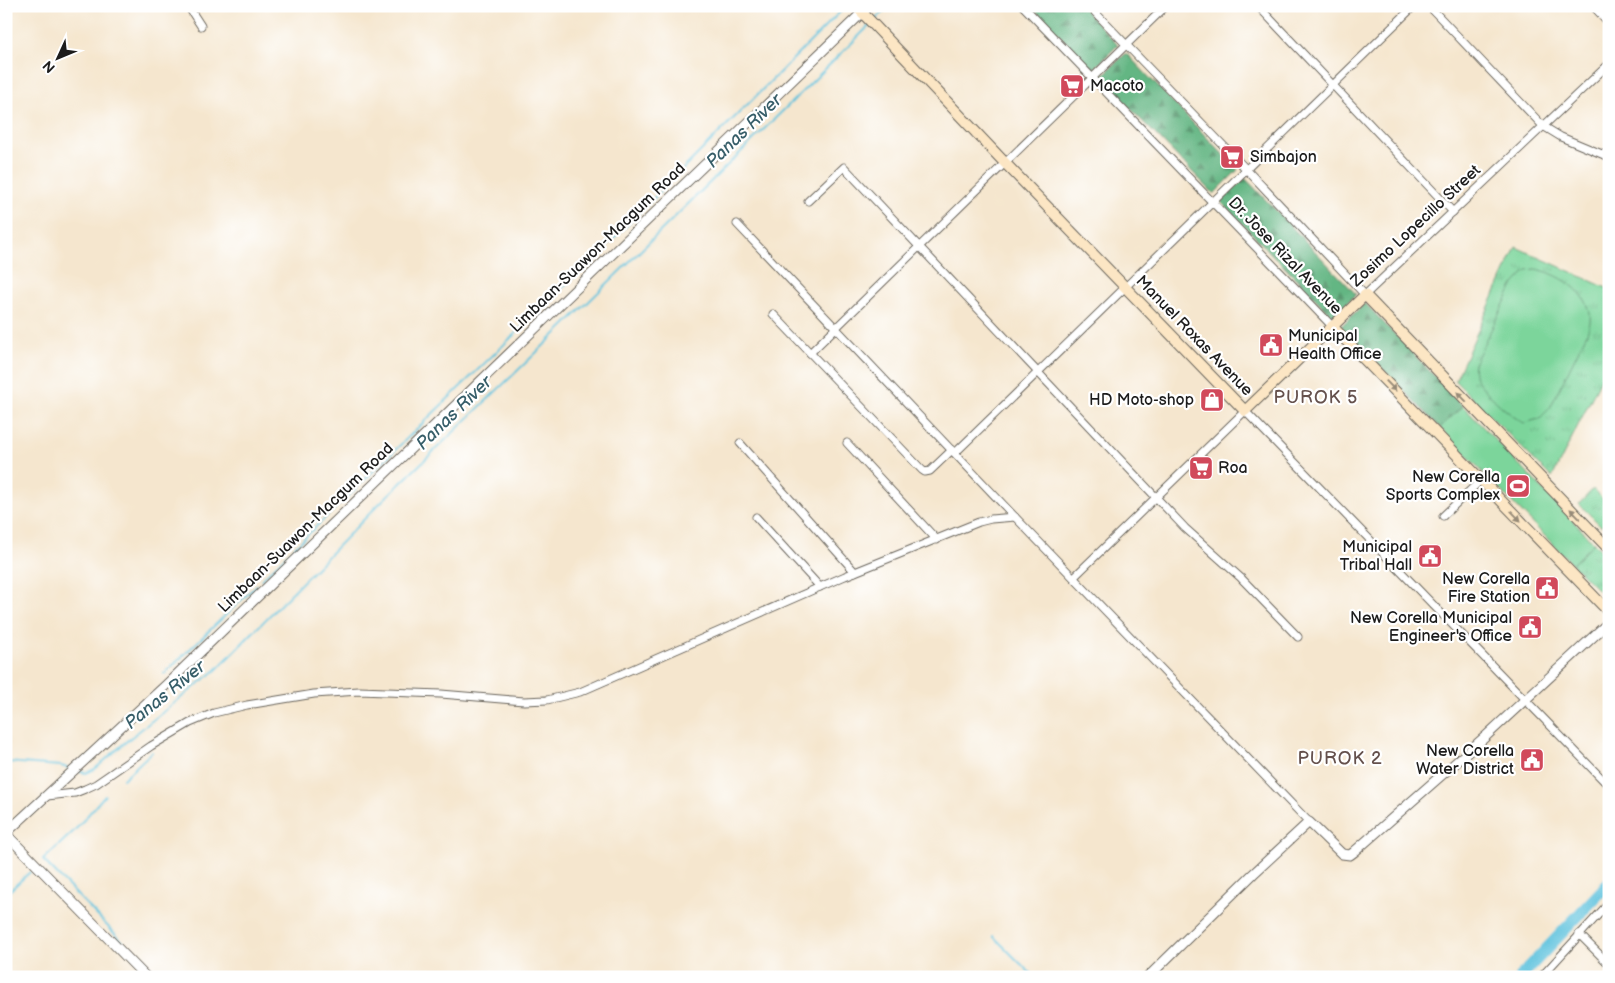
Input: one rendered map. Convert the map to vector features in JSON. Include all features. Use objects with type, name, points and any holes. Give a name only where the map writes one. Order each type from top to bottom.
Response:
[{"type":"main road","name":"Manuel Roxas Avenue","points":[[864,11],[880,32],[1005,163],[1245,410]]},
{"type":"main road","name":"Zosimo Lopecillo Street","points":[[1245,410],[1365,295]]},
{"type":"main road","name":"Dr. Jose Rizal Avenue","points":[[1365,295],[1609,549]]},
{"type":"main road","name":"Dr. Jose Rizal Avenue","points":[[1332,326],[1609,612]]},
{"type":"street","points":[[188,6],[201,26]]},
{"type":"street","name":"Dr. Jose Rizal Avenue","points":[[1023,6],[1332,326]]},
{"type":"street","name":"Dr. Jose Rizal Avenue","points":[[1089,6],[1365,295]]},
{"type":"street","points":[[810,352],[1166,6]]},
{"type":"street","points":[[1258,6],[1453,212]]},
{"type":"street","points":[[773,314],[922,470],[925,472],[930,471],[1039,372],[1414,6]]},
{"type":"street","points":[[1428,6],[1543,126],[1561,137],[1609,157]]},
{"type":"street","points":[[1594,6],[1609,23]]},
{"type":"street","name":"Limbaan-Suawon-Macgum Road","points":[[6,834],[362,497],[864,11]]},
{"type":"street","name":"Zosimo Lopecillo Street","points":[[1365,295],[1609,64]]},
{"type":"street","points":[[808,201],[844,167],[1184,528],[1266,602],[1298,637]]},
{"type":"street","points":[[737,224],[1015,517],[1309,822],[1338,851],[1346,856],[1350,855],[1485,737],[1609,622]]},
{"type":"street","name":"Zosimo Lopecillo Street","points":[[1074,577],[1245,410]]},
{"type":"street","name":"Manuel Roxas Avenue","points":[[1245,410],[1609,786]]},
{"type":"street","points":[[740,443],[855,572]]},
{"type":"street","points":[[847,443],[937,540]]},
{"type":"street","points":[[1443,516],[1481,480]]},
{"type":"street","points":[[756,517],[820,587]]},
{"type":"street","points":[[47,796],[68,794],[85,789],[96,784],[151,746],[190,723],[214,713],[248,705],[314,694],[359,691],[424,693],[524,701],[547,700],[580,692],[855,572],[979,522],[1015,517]]},
{"type":"street","points":[[1148,977],[1309,822]]},
{"type":"street","points":[[6,834],[146,977]]},
{"type":"street","points":[[1541,977],[1609,903]]},
{"type":"street","points":[[1579,934],[1609,964]]},
{"type":"green space","points":[[1031,6],[1081,6],[1118,45],[1093,70]]},
{"type":"green space","points":[[1126,53],[1238,170],[1214,194],[1100,78]]},
{"type":"green space","points":[[1245,178],[1356,294],[1333,317],[1221,202]]},
{"type":"green space","points":[[1516,247],[1609,289],[1609,363],[1552,478],[1455,381]]},
{"type":"green space","points":[[1536,269],[1553,274],[1577,290],[1588,305],[1590,319],[1587,333],[1550,408],[1539,419],[1524,423],[1497,402],[1478,382],[1473,367],[1514,284],[1527,270]]},
{"type":"green space","points":[[1365,303],[1463,406],[1440,428],[1341,326]]},
{"type":"green space","name":"New Corella Sports Complex","points":[[1463,406],[1594,543],[1572,564],[1440,428]]},
{"type":"green space","points":[[1593,489],[1609,505],[1609,518],[1601,526],[1579,504]]},
{"type":"green space","points":[[1594,543],[1609,559],[1609,601],[1572,564]]},
{"type":"waterway","name":"Panas River","points":[[875,20],[889,6]]},
{"type":"waterway","points":[[261,580],[621,231],[844,8]]},
{"type":"waterway","name":"Panas River","points":[[78,771],[86,773],[95,769],[129,739],[216,670],[381,502],[565,325],[870,25]]},
{"type":"waterway","points":[[164,674],[257,585]]},
{"type":"waterway","points":[[123,779],[152,752]]},
{"type":"waterway","name":"Panas River","points":[[6,762],[61,766],[71,769]]},
{"type":"waterway","points":[[105,795],[75,830],[43,860],[157,977]]},
{"type":"waterway","points":[[6,894],[30,872]]},
{"type":"waterway","points":[[1520,977],[1609,883]]},
{"type":"waterway","points":[[993,936],[1034,977]]},
{"type":"place","name":"Macoto","points":[[1072,86]]},
{"type":"place","name":"Simbajon","points":[[1232,157]]},
{"type":"place","name":"Municipal Health Office","points":[[1271,345]]},
{"type":"place","name":"HD Moto-shop","points":[[1212,400]]},
{"type":"place","name":"Roa","points":[[1201,468]]},
{"type":"place","name":"New Corella Sports Complex","points":[[1518,486]]},
{"type":"place","name":"Municipal Tribal Hall","points":[[1430,556]]},
{"type":"place","name":"New Corella Fire Station","points":[[1547,588]]},
{"type":"place","name":"New Corella Municipal Engineer's Office","points":[[1530,627]]},
{"type":"place","name":"New Corella Water District","points":[[1532,760]]},
{"type":"district","name":"PUROK 5","points":[[1316,397]]},
{"type":"district","name":"PUROK 2","points":[[1340,758]]}]
